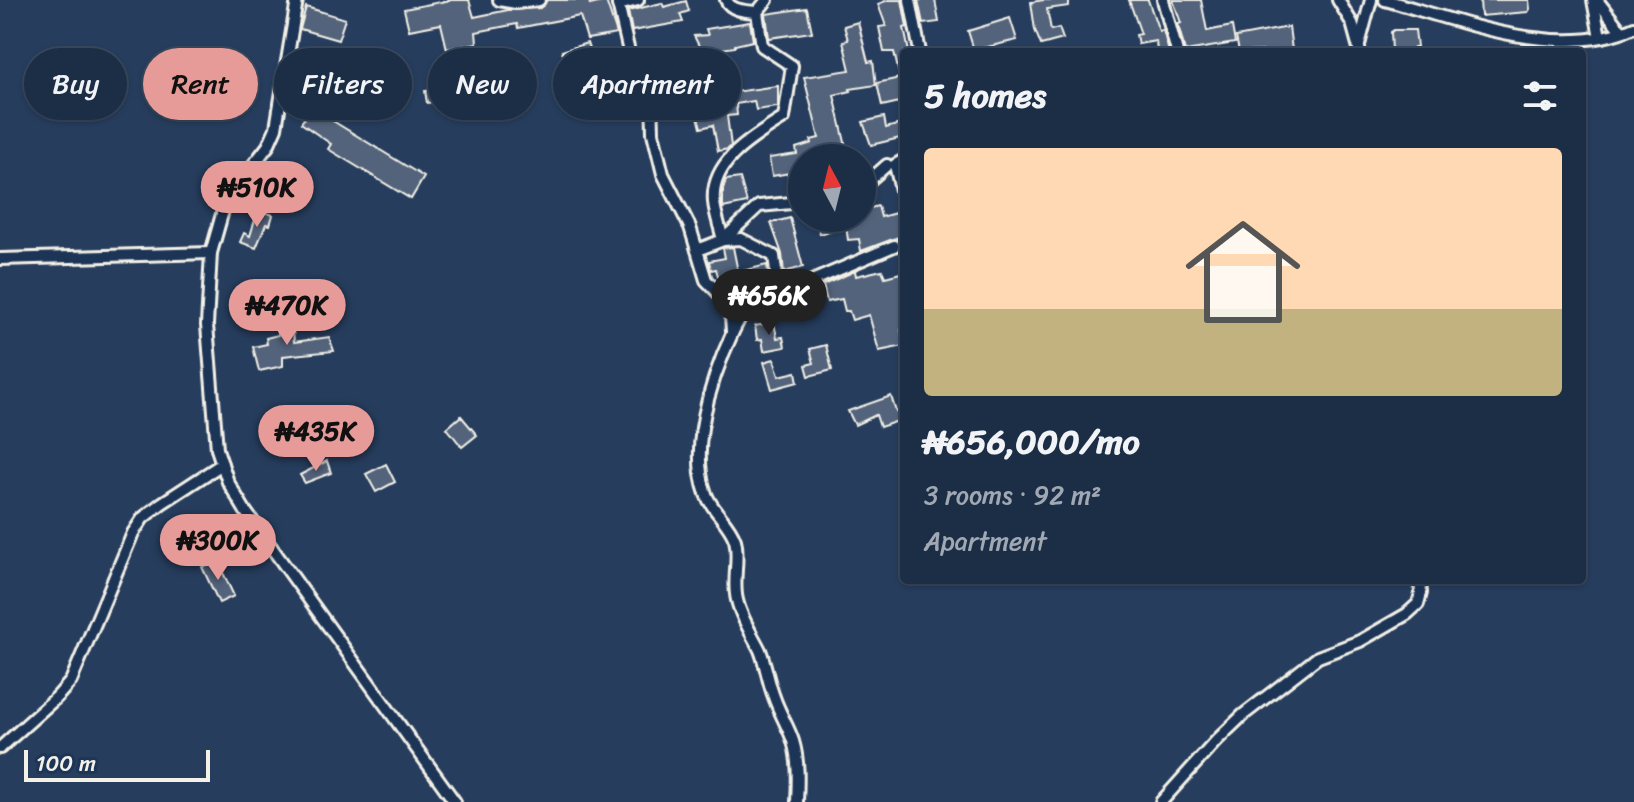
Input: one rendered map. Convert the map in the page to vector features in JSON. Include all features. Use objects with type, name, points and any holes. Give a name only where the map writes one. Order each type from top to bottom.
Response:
[{"type":"street","points":[[297,0],[276,128],[268,146],[226,200],[211,253],[207,325],[217,449],[228,482],[246,512],[455,802]]},
{"type":"street","points":[[499,0],[516,3],[539,0]]},
{"type":"street","points":[[638,0],[618,3],[629,52],[646,70],[652,93],[653,133],[663,174],[690,227],[706,280],[725,300],[732,331]]},
{"type":"street","points":[[726,0],[728,5],[739,10],[757,12]]},
{"type":"street","points":[[723,240],[714,202],[715,179],[737,151],[784,118],[792,66],[762,46],[757,12],[767,0]]},
{"type":"street","points":[[910,0],[919,48]]},
{"type":"street","points":[[1163,0],[1176,48]]},
{"type":"street","points":[[1338,0],[1352,23],[1360,48]]},
{"type":"street","points":[[1360,48],[1371,0]]},
{"type":"street","points":[[1385,0],[1518,35],[1577,40],[1634,27]]},
{"type":"street","points":[[1595,0],[1600,37]]},
{"type":"street","points":[[1595,0],[1621,31]]},
{"type":"street","points":[[900,162],[895,165],[900,186]]},
{"type":"street","points":[[876,175],[887,165]]},
{"type":"street","points":[[723,240],[759,206],[788,203]]},
{"type":"street","points":[[697,250],[723,240],[741,239],[774,256],[779,295]]},
{"type":"street","points":[[797,802],[799,773],[794,744],[774,699],[761,652],[737,602],[734,579],[736,542],[707,497],[700,448],[713,374],[745,308],[894,246]]},
{"type":"street","points":[[0,259],[211,253]]},
{"type":"street","points":[[0,748],[71,681],[133,533],[143,518],[222,464]]},
{"type":"street","points":[[1161,802],[1243,715],[1318,657],[1360,641],[1407,614],[1418,604],[1420,584]]},
{"type":"building","points":[[451,0],[469,0],[474,17],[540,8],[547,0],[589,0],[590,5],[606,1],[617,34],[587,39],[580,16],[518,28],[517,24],[476,32],[477,43],[447,48],[441,24],[409,30],[404,9]]},
{"type":"building","points":[[902,0],[908,48],[900,48],[900,78],[894,52],[884,52],[879,27],[886,26],[878,4]]},
{"type":"building","points":[[918,0],[935,0],[939,22],[923,24]]},
{"type":"building","points":[[1069,0],[1069,6],[1047,9],[1051,30],[1059,28],[1063,39],[1041,45],[1035,30],[1031,2]]},
{"type":"building","points":[[1129,0],[1148,0],[1168,48],[1157,48],[1156,41],[1138,44],[1136,35],[1141,34]]},
{"type":"building","points":[[1173,0],[1201,0],[1207,31],[1232,26],[1235,43],[1184,48],[1178,24],[1181,23]]},
{"type":"building","points":[[1480,0],[1529,0],[1530,9],[1528,12],[1481,16]]},
{"type":"building","points":[[686,1],[689,11],[680,14],[683,22],[632,31],[628,11]]},
{"type":"building","points":[[306,7],[345,19],[338,40],[300,29]]},
{"type":"building","points":[[807,8],[812,32],[769,38],[766,14]]},
{"type":"building","points":[[1010,18],[1017,40],[973,48],[968,31]]},
{"type":"building","points":[[750,22],[753,41],[728,48],[700,48],[694,36],[708,35],[706,29]]},
{"type":"building","points":[[858,22],[868,62],[873,61],[876,85],[834,95],[845,144],[809,144],[819,138],[804,77],[850,70],[843,41],[848,40],[844,26]]},
{"type":"building","points":[[1289,27],[1292,48],[1238,48],[1236,37]]},
{"type":"building","points":[[1415,30],[1417,47],[1392,48],[1391,32]]},
{"type":"building","points":[[587,43],[589,48],[571,48]]},
{"type":"building","points":[[900,78],[900,102],[882,106],[877,83]]},
{"type":"building","points":[[778,86],[778,107],[756,110],[754,101],[741,103],[741,91]]},
{"type":"building","points":[[884,117],[886,128],[900,124],[900,138],[871,144],[863,122]]},
{"type":"building","points":[[303,120],[334,120],[424,177],[411,199],[328,149],[331,144],[301,123]]},
{"type":"building","points":[[699,120],[728,120],[731,146],[718,151],[713,125],[701,128]]},
{"type":"building","points":[[788,155],[788,173],[772,176],[769,158]]},
{"type":"building","points":[[740,178],[747,203],[723,208],[726,180]]},
{"type":"building","points":[[876,206],[881,217],[899,212],[900,236],[861,251],[859,239],[848,240],[847,232],[876,232]]},
{"type":"building","points":[[258,210],[273,215],[256,248],[240,242],[244,233],[250,236]]},
{"type":"building","points":[[788,219],[788,232],[794,232],[803,267],[784,272],[782,254],[771,223]]},
{"type":"building","points":[[733,247],[738,272],[767,265],[770,285],[761,287],[759,278],[740,283],[742,290],[730,293],[720,283],[716,269],[711,270],[709,261],[725,258],[723,248]]},
{"type":"building","points":[[882,270],[885,277],[900,273],[900,347],[879,351],[869,315],[852,320],[849,311],[845,311],[842,299],[827,302],[823,285],[855,271],[856,276]]},
{"type":"building","points":[[292,315],[294,342],[329,337],[334,351],[283,356],[283,366],[259,371],[253,347],[267,344],[266,338],[284,331],[283,316]]},
{"type":"building","points":[[774,322],[777,338],[783,337],[785,347],[764,351],[762,339],[757,340],[755,326]]},
{"type":"building","points":[[826,345],[832,370],[809,376],[806,365],[814,363],[810,349]]},
{"type":"building","points":[[774,359],[779,376],[796,372],[798,382],[772,389],[764,362]]},
{"type":"building","points":[[891,396],[896,412],[900,411],[900,420],[880,427],[876,415],[855,425],[848,411]]},
{"type":"building","points":[[461,416],[477,435],[462,447],[447,428]]},
{"type":"building","points":[[327,461],[331,473],[305,483],[300,475]]},
{"type":"building","points":[[386,464],[395,482],[376,492],[366,474]]},
{"type":"building","points":[[217,560],[234,596],[219,603],[202,567]]}]
